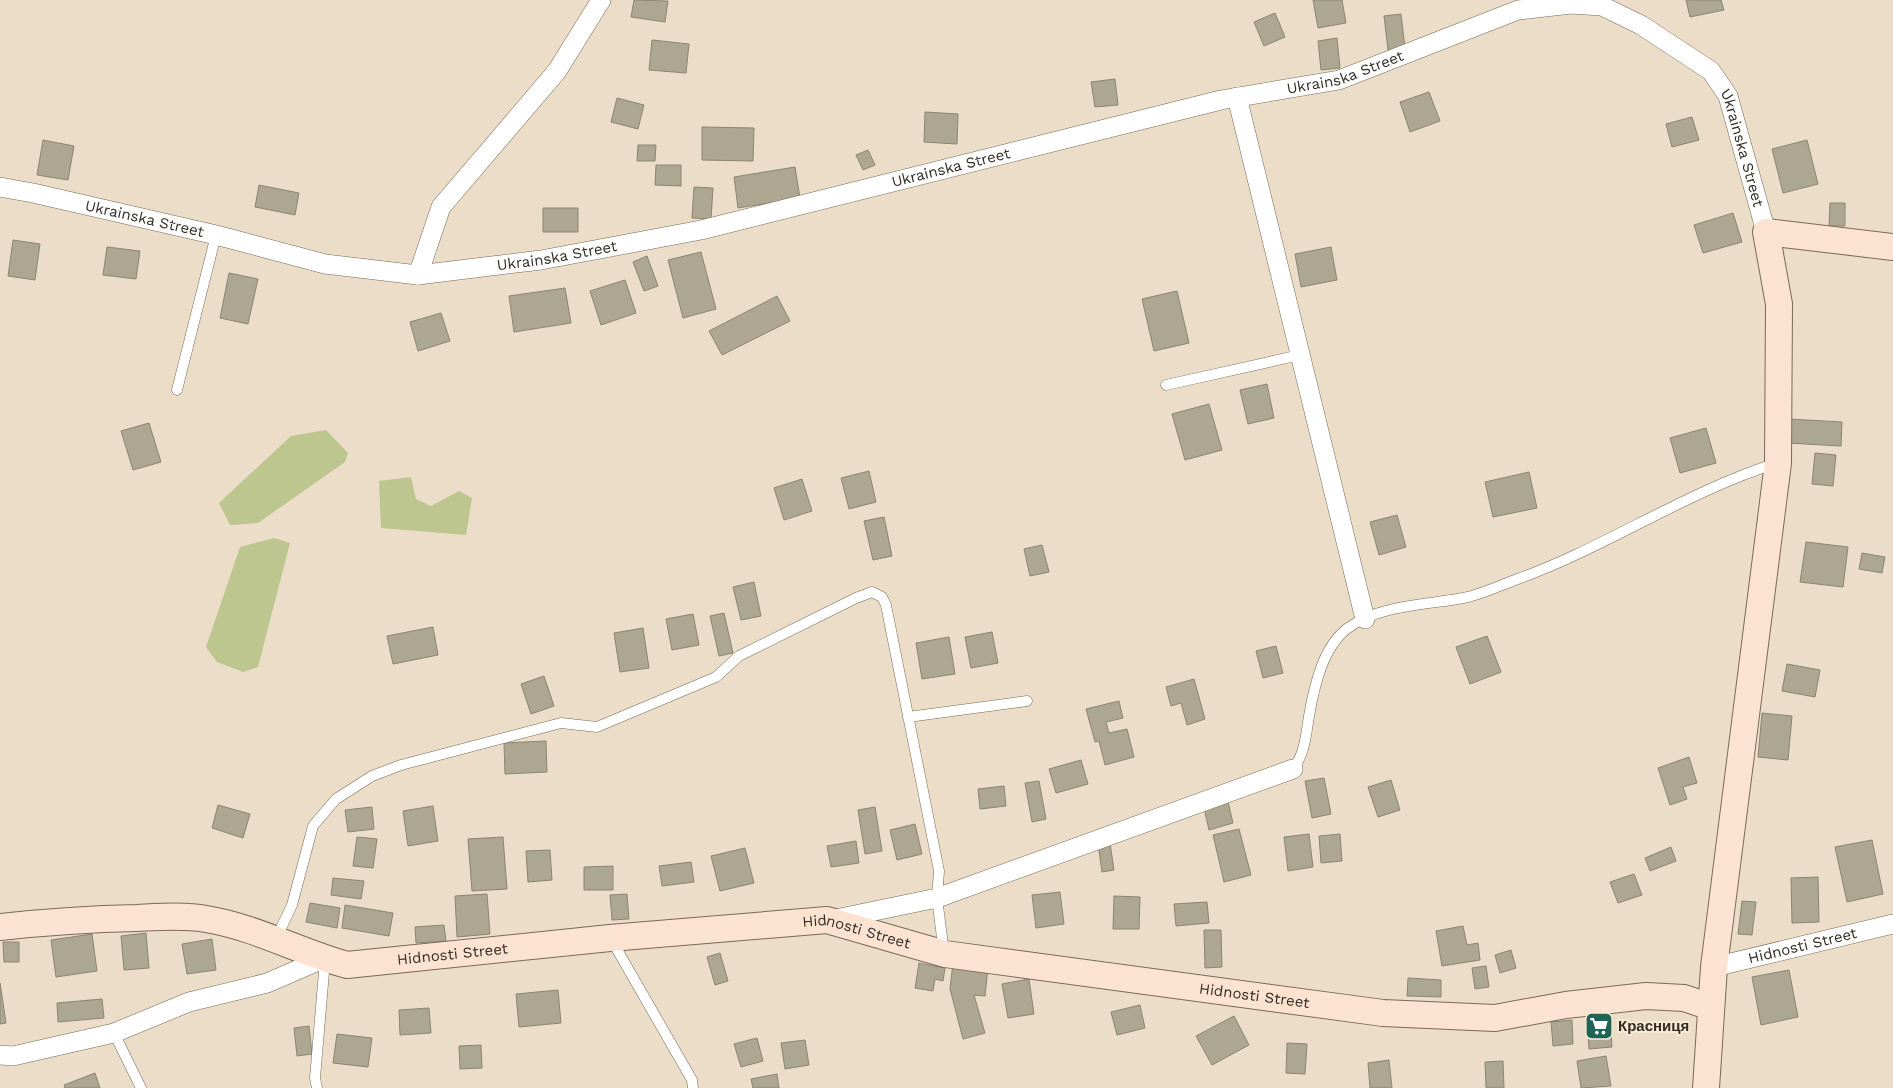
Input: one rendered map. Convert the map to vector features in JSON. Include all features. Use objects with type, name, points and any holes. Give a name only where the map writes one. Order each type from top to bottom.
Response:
[{"type":"street","points":[[418,275],[441,207],[557,71],[601,0]]},
{"type":"street","name":"Ukrainska Street","points":[[0,187],[216,235],[324,264],[418,275],[542,260],[701,230],[1237,97],[1339,80],[1518,10],[1571,4],[1602,6],[1641,25],[1711,71],[1728,96],[1766,232]]},
{"type":"street","points":[[1237,97],[1365,619]]},
{"type":"street","points":[[1706,1088],[1714,967],[1778,463],[1779,304],[1766,232],[1893,247]]},
{"type":"street","points":[[827,920],[937,898],[1293,769]]},
{"type":"street","name":"Hidnosti Street","points":[[0,927],[67,920],[162,917],[206,919],[276,939],[347,965],[610,938],[827,920],[945,954],[1383,1013],[1435,1017],[1495,1018],[1566,1004],[1646,996],[1684,998],[1711,1007]]},
{"type":"street","name":"Hidnosti Street","points":[[1714,967],[1893,924]]},
{"type":"street","points":[[0,1055],[13,1056],[114,1033],[188,1002],[267,983],[325,958]]},
{"type":"lane","points":[[177,390],[216,235]]},
{"type":"lane","points":[[1166,385],[1300,355]]},
{"type":"lane","points":[[1293,769],[1301,759],[1312,698],[1330,647],[1348,628],[1365,619],[1405,606],[1470,596],[1545,570],[1674,507],[1756,470],[1778,463]]},
{"type":"lane","points":[[276,939],[292,905],[313,826],[336,799],[372,776],[410,762],[561,723],[597,727],[716,677],[739,656],[856,598],[872,592],[882,597],[886,605],[939,871],[937,898],[945,954]]},
{"type":"lane","points":[[908,717],[1027,701]]},
{"type":"lane","points":[[610,938],[692,1080],[693,1088]]},
{"type":"lane","points":[[317,1088],[315,1078],[325,958]]},
{"type":"lane","points":[[114,1033],[126,1063],[141,1088]]},
{"type":"shaded area","points":[[326,430],[348,453],[345,462],[258,523],[230,525],[219,503],[291,436]]},
{"type":"shaded area","points":[[411,477],[416,499],[431,506],[459,491],[472,498],[466,535],[381,528],[379,481]]},
{"type":"shaded area","points":[[274,538],[290,543],[258,667],[243,672],[217,662],[206,647],[240,547]]},
{"type":"building","points":[[634,0],[668,1],[665,22],[631,17]]},
{"type":"building","points":[[1313,0],[1342,0],[1346,23],[1318,28]]},
{"type":"building","points":[[1686,0],[1721,0],[1724,10],[1690,17]]},
{"type":"building","points":[[1275,13],[1285,37],[1264,46],[1254,22]]},
{"type":"building","points":[[1401,14],[1405,48],[1388,50],[1384,16]]},
{"type":"building","points":[[1337,38],[1340,68],[1321,70],[1318,41]]},
{"type":"building","points":[[652,40],[689,44],[686,73],[649,70]]},
{"type":"building","points":[[1115,79],[1118,105],[1095,107],[1091,82]]},
{"type":"building","points":[[1429,92],[1440,121],[1410,132],[1400,102]]},
{"type":"building","points":[[617,98],[644,105],[638,129],[611,122]]},
{"type":"building","points":[[925,112],[958,114],[957,144],[924,142]]},
{"type":"building","points":[[1692,117],[1699,140],[1672,147],[1666,124]]},
{"type":"building","points":[[702,127],[754,128],[753,161],[702,160]]},
{"type":"building","points":[[43,140],[74,146],[68,180],[37,175]]},
{"type":"building","points":[[1807,140],[1818,184],[1783,193],[1772,149]]},
{"type":"building","points":[[638,145],[656,145],[655,161],[637,161]]},
{"type":"building","points":[[868,150],[875,165],[863,170],[856,155]]},
{"type":"building","points":[[656,165],[681,165],[681,186],[655,185]]},
{"type":"building","points":[[795,167],[800,198],[738,208],[734,177]]},
{"type":"building","points":[[259,185],[299,193],[295,215],[255,207]]},
{"type":"building","points":[[694,187],[713,188],[711,219],[692,218]]},
{"type":"building","points":[[1830,203],[1845,203],[1845,226],[1829,226]]},
{"type":"building","points":[[543,208],[578,208],[578,232],[543,232]]},
{"type":"building","points":[[1733,213],[1742,242],[1703,253],[1694,225]]},
{"type":"building","points":[[13,240],[40,244],[35,280],[8,276]]},
{"type":"building","points":[[107,247],[140,251],[136,279],[103,275]]},
{"type":"building","points":[[1331,247],[1337,280],[1301,287],[1295,254]]},
{"type":"building","points":[[701,252],[716,309],[683,318],[668,260]]},
{"type":"building","points":[[647,256],[658,286],[644,291],[633,262]]},
{"type":"building","points":[[229,273],[258,279],[248,324],[220,318]]},
{"type":"building","points":[[625,280],[636,313],[601,325],[590,291]]},
{"type":"building","points":[[565,288],[571,323],[514,332],[509,296]]},
{"type":"building","points":[[1177,291],[1189,343],[1154,351],[1142,299]]},
{"type":"building","points":[[777,296],[790,321],[722,355],[709,331]]},
{"type":"building","points":[[441,313],[450,341],[418,351],[410,322]]},
{"type":"building","points":[[1267,384],[1274,418],[1248,424],[1240,390]]},
{"type":"building","points":[[1209,404],[1222,450],[1185,460],[1172,414]]},
{"type":"building","points":[[1789,419],[1842,422],[1841,446],[1788,443]]},
{"type":"building","points":[[149,423],[161,462],[133,470],[121,431]]},
{"type":"building","points":[[1706,428],[1716,463],[1680,473],[1670,438]]},
{"type":"building","points":[[1815,453],[1836,455],[1833,486],[1812,484]]},
{"type":"building","points":[[869,471],[876,502],[849,509],[841,478]]},
{"type":"building","points":[[1529,472],[1537,508],[1493,517],[1485,482]]},
{"type":"building","points":[[802,479],[812,511],[784,520],[774,488]]},
{"type":"building","points":[[1397,515],[1406,547],[1379,555],[1370,522]]},
{"type":"building","points":[[884,517],[892,556],[873,560],[864,521]]},
{"type":"building","points":[[1806,542],[1848,547],[1843,587],[1800,582]]},
{"type":"building","points":[[1042,545],[1049,572],[1030,576],[1024,549]]},
{"type":"building","points":[[1862,553],[1885,557],[1882,573],[1859,569]]},
{"type":"building","points":[[754,582],[761,616],[741,620],[733,587]]},
{"type":"building","points":[[724,613],[733,653],[719,656],[710,616]]},
{"type":"building","points":[[693,614],[699,645],[672,650],[666,619]]},
{"type":"building","points":[[433,627],[438,655],[393,664],[387,636]]},
{"type":"building","points":[[643,628],[649,668],[620,672],[614,633]]},
{"type":"building","points":[[992,632],[998,663],[971,668],[965,637]]},
{"type":"building","points":[[1487,636],[1501,672],[1470,684],[1456,647]]},
{"type":"building","points":[[949,637],[955,674],[922,679],[916,643]]},
{"type":"building","points":[[1276,646],[1283,673],[1263,678],[1256,651]]},
{"type":"building","points":[[1787,664],[1820,670],[1815,697],[1782,691]]},
{"type":"building","points":[[544,676],[554,706],[531,714],[521,684]]},
{"type":"building","points":[[1194,679],[1205,719],[1187,725],[1181,703],[1171,706],[1166,687]]},
{"type":"building","points":[[1119,701],[1123,718],[1106,722],[1109,733],[1127,729],[1134,757],[1105,765],[1099,741],[1095,742],[1086,709]]},
{"type":"building","points":[[1762,713],[1792,716],[1788,760],[1758,757]]},
{"type":"building","points":[[546,741],[547,772],[505,774],[504,743]]},
{"type":"building","points":[[1689,757],[1697,783],[1683,787],[1687,799],[1670,805],[1658,768]]},
{"type":"building","points":[[1081,760],[1088,784],[1056,793],[1049,769]]},
{"type":"building","points":[[1324,778],[1331,814],[1312,818],[1305,781]]},
{"type":"building","points":[[1391,780],[1400,810],[1378,817],[1368,787]]},
{"type":"building","points":[[1039,781],[1046,819],[1032,822],[1025,783]]},
{"type":"building","points":[[1004,786],[1006,806],[980,809],[978,789]]},
{"type":"building","points":[[1228,802],[1233,823],[1209,830],[1204,808]]},
{"type":"building","points":[[218,805],[250,814],[243,838],[212,828]]},
{"type":"building","points":[[433,806],[438,841],[408,846],[403,811]]},
{"type":"building","points":[[372,807],[374,829],[348,832],[345,810]]},
{"type":"building","points":[[875,807],[882,851],[865,854],[858,810]]},
{"type":"building","points":[[915,824],[922,854],[897,860],[890,830]]},
{"type":"building","points":[[1239,829],[1251,875],[1224,882],[1213,835]]},
{"type":"building","points":[[1309,834],[1313,867],[1288,871],[1284,837]]},
{"type":"building","points":[[1340,834],[1342,861],[1321,863],[1319,836]]},
{"type":"building","points":[[357,837],[377,839],[373,868],[353,866]]},
{"type":"building","points":[[503,837],[507,889],[472,891],[468,839]]},
{"type":"building","points":[[1872,840],[1883,894],[1847,902],[1835,847]]},
{"type":"building","points":[[856,841],[859,863],[831,867],[827,846]]},
{"type":"building","points":[[1110,843],[1114,870],[1102,872],[1098,844]]},
{"type":"building","points":[[1671,847],[1676,861],[1650,871],[1645,858]]},
{"type":"building","points":[[745,848],[754,883],[720,891],[711,856]]},
{"type":"building","points":[[550,850],[552,880],[528,882],[526,851]]},
{"type":"building","points":[[691,862],[694,882],[662,886],[659,866]]},
{"type":"building","points":[[613,866],[613,890],[584,890],[584,867]]},
{"type":"building","points":[[1634,874],[1642,895],[1618,903],[1610,882]]},
{"type":"building","points":[[1818,877],[1819,922],[1792,923],[1791,878]]},
{"type":"building","points":[[333,878],[364,881],[361,899],[331,895]]},
{"type":"building","points":[[1060,892],[1064,924],[1036,928],[1032,895]]},
{"type":"building","points":[[487,894],[490,934],[457,937],[455,896]]},
{"type":"building","points":[[627,894],[629,919],[612,920],[610,895]]},
{"type":"building","points":[[1114,896],[1140,897],[1139,929],[1113,929]]},
{"type":"building","points":[[1742,901],[1756,902],[1752,935],[1738,934]]},
{"type":"building","points":[[1207,902],[1209,923],[1176,926],[1174,904]]},
{"type":"building","points":[[310,903],[340,908],[337,928],[306,922]]},
{"type":"building","points":[[345,905],[393,913],[389,936],[342,928]]},
{"type":"building","points":[[444,925],[446,941],[416,943],[415,927]]},
{"type":"building","points":[[1463,926],[1467,945],[1478,943],[1480,960],[1442,966],[1436,931]]},
{"type":"building","points":[[1204,930],[1221,930],[1222,967],[1205,968]]},
{"type":"building","points":[[146,933],[149,968],[124,970],[121,936]]},
{"type":"building","points":[[92,934],[97,971],[56,977],[51,940]]},
{"type":"building","points":[[212,939],[216,970],[187,974],[182,944]]},
{"type":"building","points":[[3,942],[19,942],[19,962],[4,962]]},
{"type":"building","points":[[1511,950],[1516,968],[1500,973],[1495,955]]},
{"type":"building","points":[[720,953],[728,981],[715,985],[707,957]]},
{"type":"building","points":[[919,963],[945,968],[943,981],[935,979],[933,991],[915,988]]},
{"type":"building","points":[[953,963],[988,967],[985,996],[974,995],[985,1033],[963,1039],[950,989]]},
{"type":"building","points":[[1486,966],[1489,987],[1475,989],[1472,968]]},
{"type":"building","points":[[1789,970],[1798,1017],[1761,1025],[1752,977]]},
{"type":"building","points":[[1408,978],[1441,980],[1441,997],[1407,996]]},
{"type":"building","points":[[1029,979],[1034,1014],[1008,1018],[1002,984]]},
{"type":"building","points":[[0,983],[6,1023],[0,1024]]},
{"type":"building","points":[[558,990],[561,1023],[519,1027],[516,994]]},
{"type":"building","points":[[102,999],[104,1018],[58,1022],[57,1003]]},
{"type":"building","points":[[1140,1005],[1145,1028],[1117,1035],[1111,1012]]},
{"type":"building","points":[[429,1008],[431,1033],[400,1035],[399,1010]]},
{"type":"building","points":[[1234,1016],[1249,1045],[1212,1065],[1196,1036]]},
{"type":"building","name":"Красниця","points":[[1610,1016],[1612,1047],[1589,1049],[1587,1018]]},
{"type":"building","points":[[1572,1020],[1573,1044],[1553,1046],[1551,1022]]},
{"type":"building","points":[[309,1026],[312,1054],[297,1056],[294,1028]]},
{"type":"building","points":[[337,1034],[372,1038],[368,1067],[333,1063]]},
{"type":"building","points":[[757,1038],[763,1061],[741,1067],[734,1044]]},
{"type":"building","points":[[805,1040],[809,1065],[785,1069],[781,1043]]},
{"type":"building","points":[[1287,1043],[1307,1044],[1305,1074],[1286,1073]]},
{"type":"building","points":[[481,1045],[482,1068],[460,1069],[459,1046]]},
{"type":"building","points":[[1606,1056],[1611,1086],[1581,1088],[1577,1061]]},
{"type":"building","points":[[1389,1060],[1392,1088],[1370,1088],[1368,1063]]},
{"type":"building","points":[[1503,1061],[1504,1088],[1486,1088],[1485,1062]]},
{"type":"building","points":[[95,1073],[100,1088],[65,1088],[64,1085]]},
{"type":"building","points":[[777,1074],[779,1088],[753,1088],[751,1079]]},
{"type":"place","name":"Красниця","points":[[1599,1026]]}]
